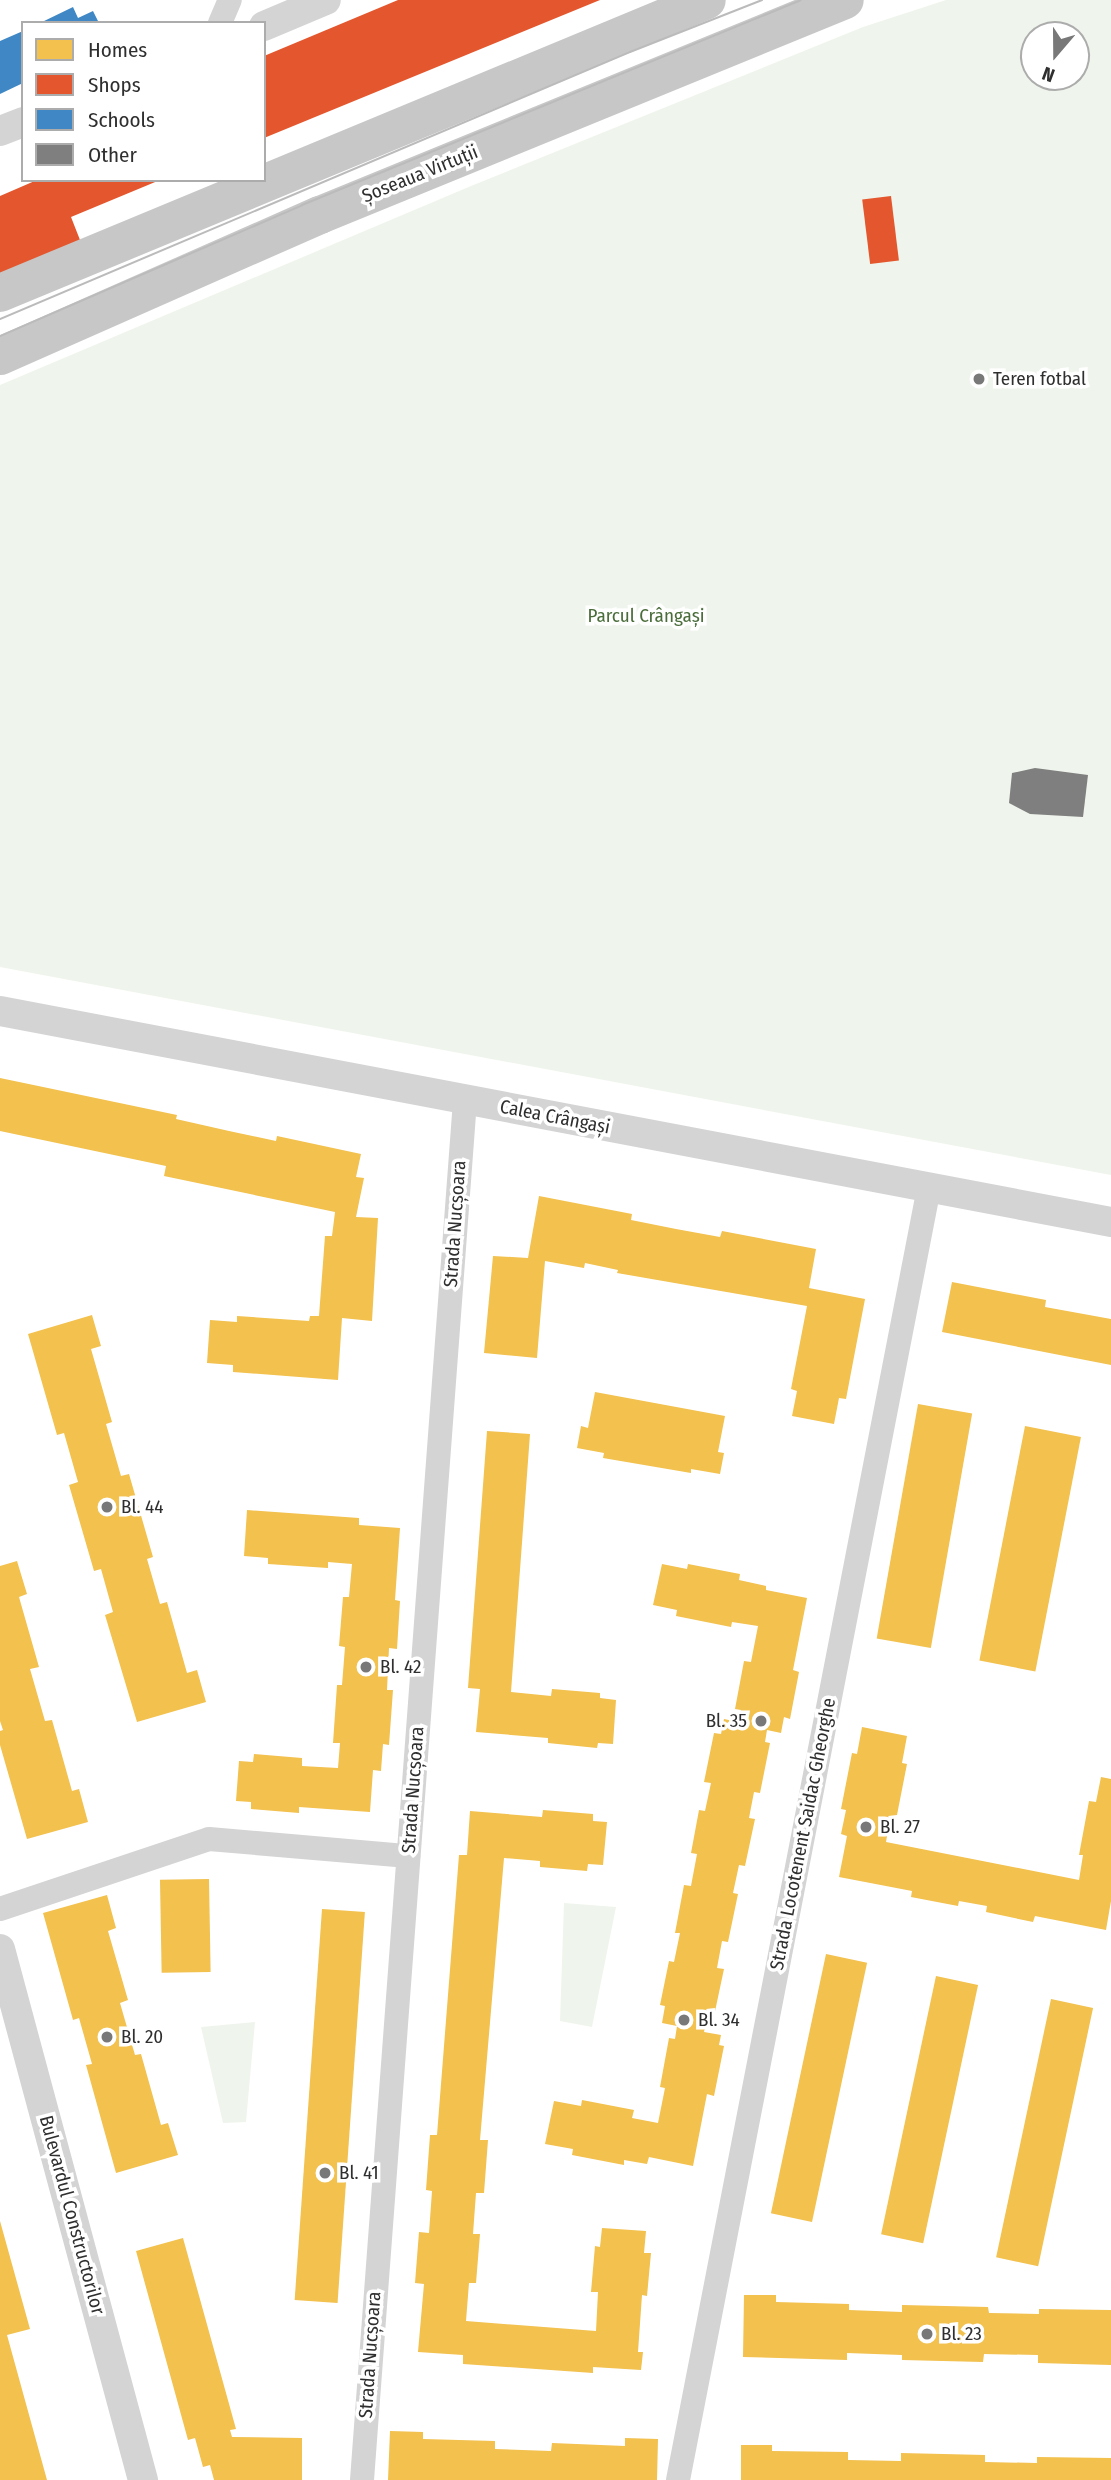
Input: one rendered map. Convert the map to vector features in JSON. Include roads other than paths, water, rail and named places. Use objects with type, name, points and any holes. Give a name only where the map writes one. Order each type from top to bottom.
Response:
[{"type":"main road","points":[[0,293],[707,0]]},
{"type":"main road","name":"Șoseaua Virtuții","points":[[0,356],[320,215],[845,0]]},
{"type":"street","points":[[221,21],[230,0]]},
{"type":"street","points":[[266,25],[326,0]]},
{"type":"street","points":[[0,131],[21,123]]},
{"type":"street","name":"Calea Crângași","points":[[0,1011],[1111,1222]]},
{"type":"street","name":"Strada Nucșoara","points":[[362,2480],[465,1099]]},
{"type":"street","name":"Strada Locotenent Saidac Gheorghe","points":[[678,2480],[929,1188]]},
{"type":"street","points":[[0,1909],[209,1839],[408,1856]]},
{"type":"street","name":"Bulevardul Constructorilor","points":[[0,1949],[143,2480]]},
{"type":"tram line","points":[[0,319],[630,52],[762,0]]},
{"type":"tram line","points":[[0,336],[302,205],[801,0]]},
{"type":"place","name":"Teren fotbal","points":[[979,379]]},
{"type":"place","name":"Bl. 44","points":[[107,1507]]},
{"type":"place","name":"Bl. 42","points":[[366,1667]]},
{"type":"place","name":"Bl. 35","points":[[761,1721]]},
{"type":"place","name":"Bl. 27","points":[[866,1827]]},
{"type":"place","name":"Bl. 34","points":[[684,2020]]},
{"type":"place","name":"Bl. 20","points":[[107,2037]]},
{"type":"place","name":"Bl. 41","points":[[325,2173]]},
{"type":"place","name":"Bl. 23","points":[[927,2334]]},
{"type":"park label","name":"Parcul Crângași","points":[[646,616]]}]
